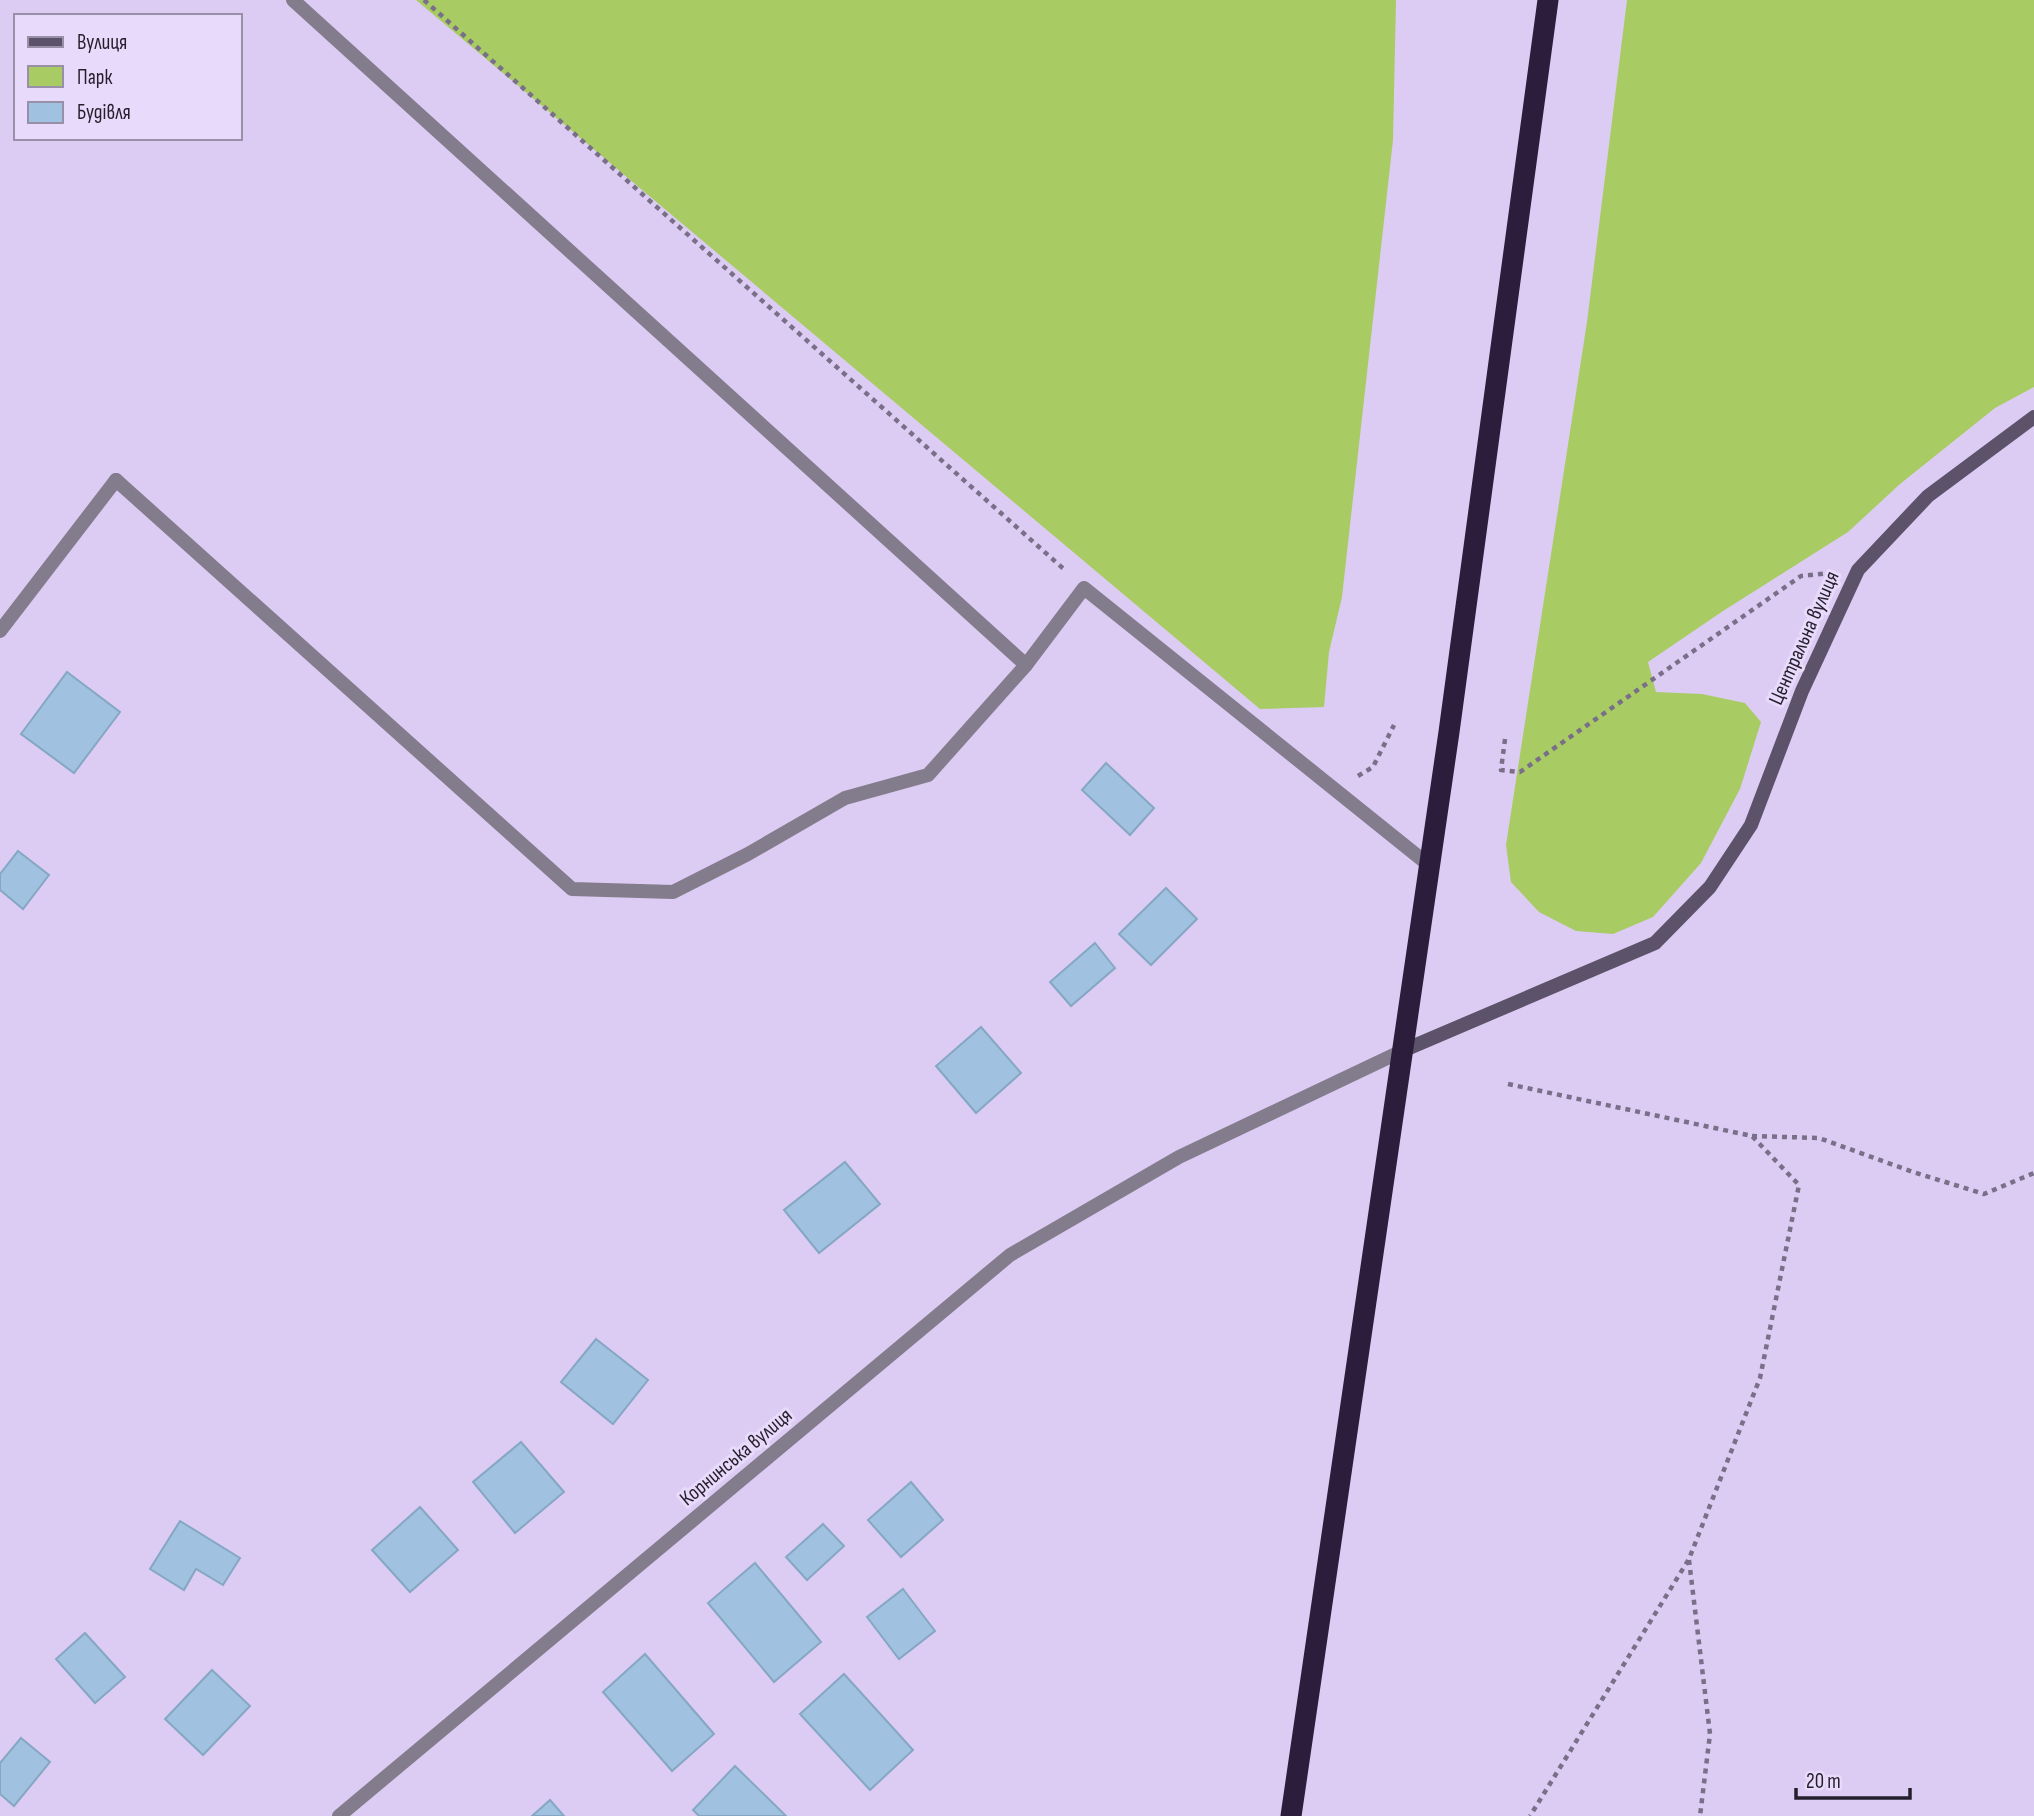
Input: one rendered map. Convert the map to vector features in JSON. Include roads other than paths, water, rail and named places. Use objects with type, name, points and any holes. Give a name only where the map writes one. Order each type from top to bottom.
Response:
[{"type":"highway","points":[[1291,1816],[1430,866],[1548,0]]},
{"type":"street","points":[[293,0],[1026,664]]},
{"type":"street","name":"Центральна вулиця","points":[[1402,1052],[1656,943],[1710,887],[1751,825],[1802,691],[1858,570],[1928,496],[2034,417]]},
{"type":"street","points":[[0,631],[116,480],[572,889],[673,892],[748,854],[845,798],[928,775],[1026,664],[1084,588],[1430,866]]},
{"type":"street","name":"Корнинська вулиця","points":[[339,1816],[1010,1255],[1179,1157],[1402,1052]]}]
